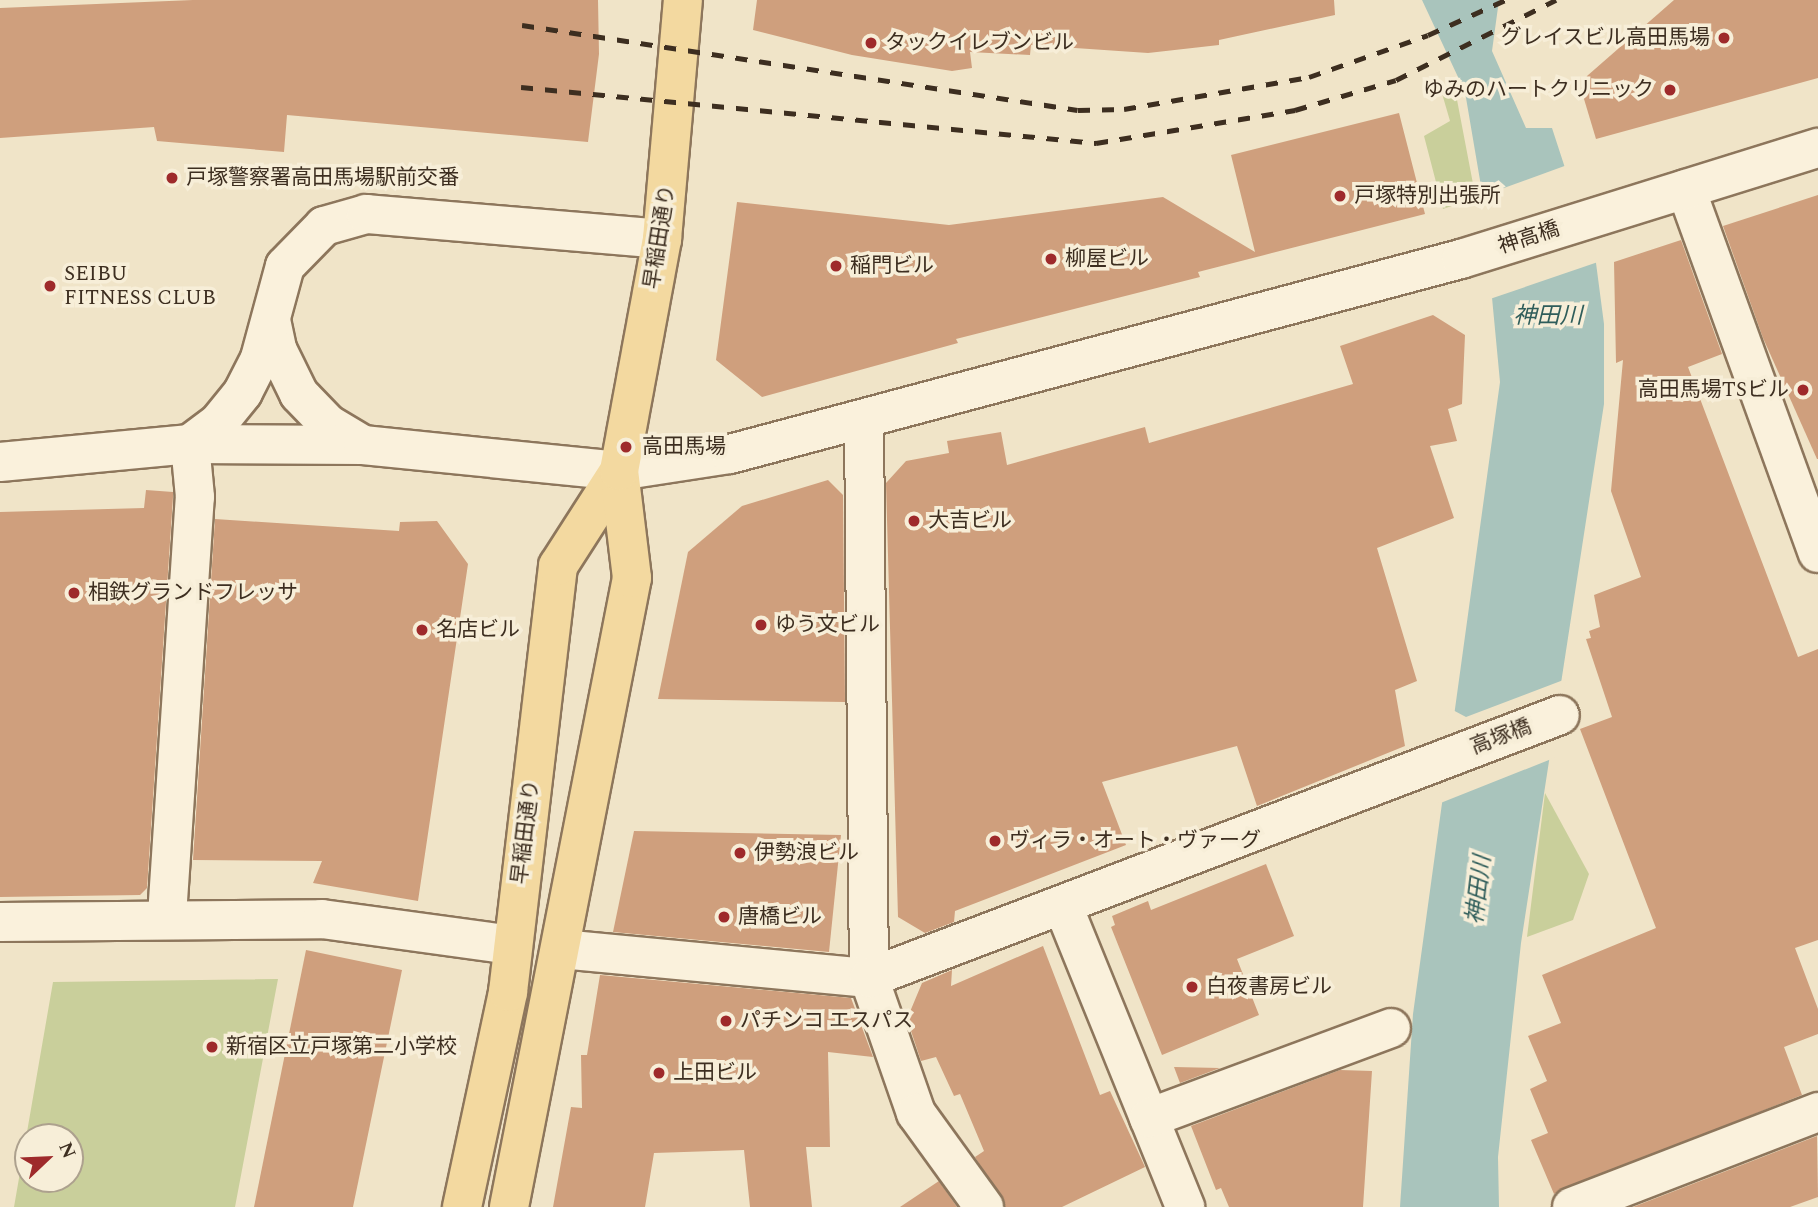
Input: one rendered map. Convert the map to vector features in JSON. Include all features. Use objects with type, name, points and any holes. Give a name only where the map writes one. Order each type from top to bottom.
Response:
[{"type":"main road","name":"早稲田通り","points":[[509,1207],[632,578],[619,471],[662,239],[683,0]]},
{"type":"main road","name":"早稲田通り","points":[[463,1207],[508,992],[558,566],[619,471]]},
{"type":"street","name":"神高橋","points":[[0,462],[190,444],[363,445],[619,471],[730,454],[864,421],[1471,256],[1818,148]]},
{"type":"street","points":[[1686,189],[1818,553]]},
{"type":"street","points":[[167,916],[195,497],[190,444],[219,422],[243,392],[271,320],[277,284],[295,251],[324,226],[366,214],[662,239]]},
{"type":"street","points":[[271,320],[277,349],[299,394],[328,424],[363,445]]},
{"type":"street","points":[[864,421],[869,978],[916,1113],[984,1207]]},
{"type":"street","name":"高塚橋","points":[[869,978],[1560,715]]},
{"type":"street","points":[[1063,906],[1185,1207]]},
{"type":"street","points":[[0,922],[167,916],[322,919],[512,946]]},
{"type":"street","points":[[561,948],[869,978]]},
{"type":"street","points":[[1149,1118],[1391,1028]]},
{"type":"street","points":[[1572,1207],[1818,1112]]},
{"type":"green space","points":[[1454,84],[1474,189],[1463,202],[1443,209],[1424,136],[1450,121],[1441,90]]},
{"type":"green space","points":[[1545,793],[1589,874],[1573,920],[1527,937]]},
{"type":"green space","points":[[278,979],[235,1207],[14,1207],[16,1193],[84,1193],[84,1123],[29,1123],[53,982]]},
{"type":"water","name":"神田川","points":[[1422,0],[1499,0],[1492,51],[1526,128],[1552,128],[1596,263],[1604,324],[1604,404],[1521,943],[1498,1157],[1499,1207],[1400,1207],[1413,1014],[1500,382],[1482,192],[1465,92]]},
{"type":"pier","points":[[1570,164],[1598,262],[1487,300],[1479,197]]},
{"type":"pier","points":[[1566,679],[1554,758],[1438,804],[1449,708],[1466,717]]},
{"type":"building","points":[[193,0],[598,0],[599,54],[588,142],[287,115],[284,152],[157,141],[154,127],[0,138],[0,8]]},
{"type":"building","points":[[757,0],[1334,0],[1335,15],[1219,40],[1219,45],[1148,53],[1031,45],[1030,55],[970,52],[972,68],[952,71],[852,55],[753,30]]},
{"type":"building","name":"グレイスビル高田馬場","points":[[1674,0],[1818,0],[1818,78],[1596,139],[1581,89],[1587,76]]},
{"type":"building","points":[[1399,113],[1425,214],[1198,272],[1200,277],[956,339],[958,343],[762,397],[716,360],[737,202],[949,225],[1163,197],[1255,252],[1231,155]]},
{"type":"building","points":[[1818,195],[1817,459],[1763,338],[1723,226]]},
{"type":"building","points":[[1681,240],[1722,354],[1688,367],[1798,657],[1818,649],[1818,940],[1795,948],[1818,1009],[1818,1034],[1784,1047],[1802,1095],[1554,1194],[1531,1140],[1548,1133],[1530,1089],[1547,1081],[1528,1036],[1561,1023],[1542,975],[1656,928],[1580,729],[1612,717],[1586,639],[1591,638],[1589,631],[1600,627],[1594,595],[1641,577],[1611,491],[1623,360],[1616,363],[1614,262]]},
{"type":"building","points":[[1433,315],[1465,335],[1462,404],[1448,409],[1457,441],[1430,446],[1454,518],[1377,548],[1417,681],[1395,690],[1405,746],[1257,806],[1237,746],[1102,782],[1126,845],[955,911],[954,922],[925,933],[898,917],[886,483],[906,461],[949,453],[947,441],[1001,432],[1007,465],[1145,427],[1149,443],[1353,384],[1340,346]]},
{"type":"building","name":"ゆう文ビル","points":[[828,480],[843,495],[845,702],[658,699],[688,552],[742,506]]},
{"type":"building","points":[[146,490],[173,492],[147,888],[140,895],[0,897],[0,512],[144,508]]},
{"type":"building","points":[[215,519],[399,531],[400,522],[437,521],[468,564],[418,901],[313,883],[322,861],[193,860]]},
{"type":"building","points":[[634,831],[841,835],[829,952],[613,932]]},
{"type":"building","name":"白夜書房ビル","points":[[1266,864],[1294,936],[1237,959],[1259,1015],[1162,1055],[1111,927],[1115,925],[1112,916],[1148,901],[1151,910]]},
{"type":"building","points":[[1043,946],[1100,1095],[1110,1091],[1145,1167],[1062,1207],[1005,1207],[975,1157],[984,1151],[960,1094],[954,1096],[936,1057],[921,1061],[907,1019],[922,983],[952,970],[951,986]]},
{"type":"building","points":[[306,950],[402,970],[353,1207],[254,1207]]},
{"type":"building","points":[[600,975],[851,998],[873,1057],[828,1052],[830,1147],[806,1147],[812,1207],[750,1207],[744,1150],[654,1153],[645,1207],[553,1207],[571,1107],[582,1108],[581,1055],[587,1055]]},
{"type":"building","points":[[1174,1067],[1220,1068],[1180,1083]]},
{"type":"building","points":[[1340,1070],[1372,1071],[1363,1207],[1229,1207],[1221,1188],[1216,1190],[1191,1126]]},
{"type":"building","points":[[1817,1136],[1818,1197],[1790,1207],[1633,1207]]},
{"type":"building","points":[[939,1181],[957,1207],[900,1207]]},
{"type":"railway","points":[[522,25],[1078,110],[1124,109],[1309,77],[1428,35],[1505,0]]},
{"type":"railway","points":[[521,87],[1096,143],[1295,110],[1396,80],[1556,0]]},
{"type":"place","name":"グレイスビル高田馬場","points":[[1724,38]]},
{"type":"place","name":"タックイレブンビル","points":[[871,43]]},
{"type":"place","name":"ゆみのハートクリニック","points":[[1670,90]]},
{"type":"place","name":"戸塚警察署高田馬場駅前交番","points":[[172,178]]},
{"type":"place","name":"戸塚特別出張所","points":[[1340,196]]},
{"type":"place","name":"柳屋ビル","points":[[1051,259]]},
{"type":"place","name":"稲門ビル","points":[[836,266]]},
{"type":"place","name":"SEIBU FITNESS CLUB","points":[[50,286]]},
{"type":"place","name":"高田馬場TSビル","points":[[1803,390]]},
{"type":"place","name":"高田馬場","points":[[626,447]]},
{"type":"place","name":"大吉ビル","points":[[914,521]]},
{"type":"place","name":"相鉄グランドフレッサ","points":[[74,593]]},
{"type":"place","name":"ゆう文ビル","points":[[761,625]]},
{"type":"place","name":"名店ビル","points":[[422,630]]},
{"type":"place","name":"ヴィラ・オート・ヴァーグ","points":[[995,841]]},
{"type":"place","name":"伊勢浪ビル","points":[[740,853]]},
{"type":"place","name":"唐橋ビル","points":[[724,917]]},
{"type":"place","name":"白夜書房ビル","points":[[1192,987]]},
{"type":"place","name":"パチンコ エスパス","points":[[726,1021]]},
{"type":"place","name":"新宿区立戸塚第二小学校","points":[[212,1047]]},
{"type":"place","name":"上田ビル","points":[[659,1073]]}]
